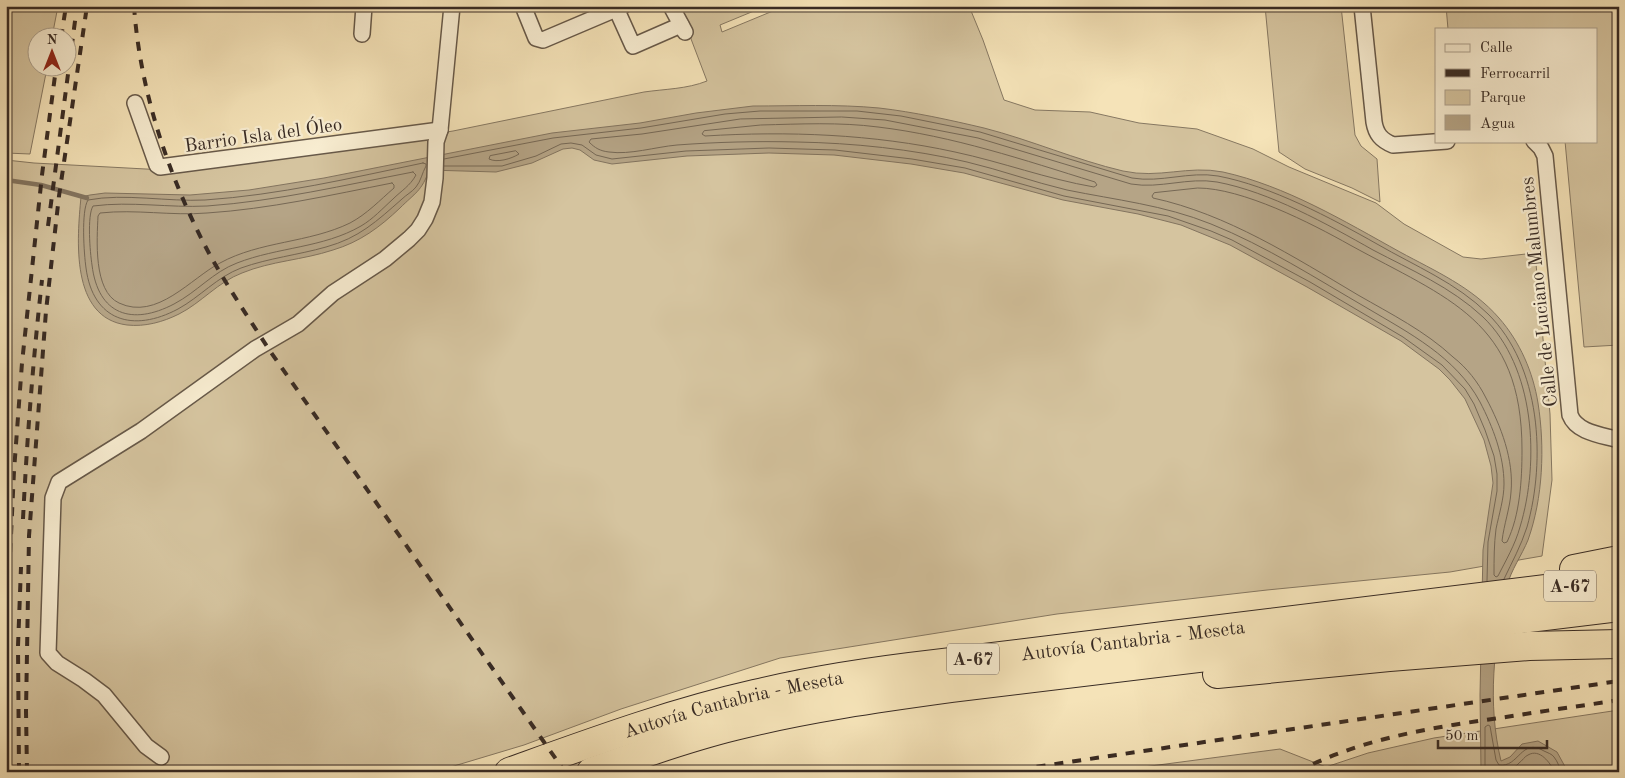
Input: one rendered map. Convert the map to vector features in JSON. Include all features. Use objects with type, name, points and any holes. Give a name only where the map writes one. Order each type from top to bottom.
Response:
[{"type":"highway","points":[[1520,586],[1619,560]]},
{"type":"highway","name":"A-67","points":[[1520,586],[1619,580]]},
{"type":"highway","name":"Autovía Cantabria - Meseta","points":[[509,772],[682,713],[790,686],[898,668],[1157,636],[1520,586]]},
{"type":"highway","name":"Autovía Cantabria - Meseta","points":[[590,772],[697,736],[771,718],[842,704],[943,689],[1619,607]]},
{"type":"highway","points":[[771,718],[1389,657],[1529,646],[1619,644]]},
{"type":"street","points":[[362,34],[364,6]]},
{"type":"street","points":[[161,757],[146,746],[104,696],[84,680],[57,664],[48,654],[53,498],[59,482],[141,431],[255,349],[298,324],[333,293],[357,279],[398,249],[418,230],[432,202],[452,6]]},
{"type":"street","points":[[524,6],[536,38],[543,40],[618,7],[633,46],[683,29],[671,6]]},
{"type":"street","points":[[1362,6],[1374,122],[1378,135],[1392,145],[1435,142]]},
{"type":"street","name":"Barrio Isla del Óleo","points":[[135,103],[157,165],[160,167],[438,136]]},
{"type":"street","name":"Calle de Luciano Malumbres","points":[[1535,142],[1541,148],[1544,156],[1570,415],[1573,422],[1584,429],[1619,440]]},
{"type":"green space","points":[[6,6],[58,6],[54,28],[28,28],[28,78],[45,78],[30,154],[6,153]]},
{"type":"green space","points":[[676,6],[766,6],[720,25],[722,32],[785,6],[969,6],[1004,100],[1035,110],[1090,112],[1139,123],[1197,129],[1253,149],[1289,167],[1376,203],[1404,224],[1463,257],[1481,259],[1535,253],[1550,414],[1552,480],[1542,556],[1450,572],[1267,590],[1057,614],[780,658],[621,709],[524,745],[434,772],[6,772],[6,160],[183,171],[255,162],[453,131],[644,92],[692,86],[707,81],[688,31]]},
{"type":"green space","points":[[1265,6],[1341,6],[1355,135],[1361,146],[1377,159],[1380,202],[1352,188],[1305,169],[1279,152]]},
{"type":"green space","points":[[1446,6],[1613,6],[1619,72],[1619,345],[1584,347],[1565,142],[1598,142],[1598,28],[1448,28]]},
{"type":"green space","points":[[1619,710],[1619,772],[1105,772],[1280,749],[1326,767],[1368,753],[1434,738]]},
{"type":"water","points":[[816,105],[879,108],[932,116],[984,128],[1123,171],[1149,174],[1210,170],[1246,178],[1292,195],[1336,217],[1440,273],[1477,297],[1507,327],[1519,347],[1536,391],[1542,437],[1540,490],[1537,507],[1528,540],[1507,586],[1496,651],[1493,695],[1494,717],[1501,761],[1510,757],[1522,744],[1538,741],[1557,752],[1568,772],[1474,772],[1481,769],[1480,695],[1483,550],[1493,483],[1491,466],[1484,440],[1465,399],[1439,369],[1401,341],[1230,245],[1181,225],[1138,214],[1063,200],[964,173],[911,164],[834,155],[769,153],[687,156],[612,164],[594,160],[580,150],[572,148],[563,149],[532,163],[496,172],[429,170],[424,183],[414,195],[385,221],[361,238],[343,247],[242,273],[225,282],[187,309],[160,322],[127,325],[108,319],[95,308],[86,292],[81,274],[78,234],[81,197],[105,193],[190,195],[249,190],[324,178],[552,133],[640,123],[696,113],[753,106]]},
{"type":"waterway","points":[[6,180],[41,185],[87,198]]},
{"type":"railway","points":[[63,28],[66,6]]},
{"type":"railway","points":[[48,226],[77,6]]},
{"type":"railway","points":[[27,772],[26,711],[29,536],[46,311],[59,196],[87,6]]},
{"type":"railway","points":[[134,6],[137,39],[143,71],[159,136],[183,198],[211,257],[270,351],[565,772]]},
{"type":"railway","points":[[6,642],[14,471],[22,363],[42,175],[55,78]]},
{"type":"railway","points":[[23,519],[26,459],[42,280]]},
{"type":"railway","points":[[19,772],[18,646],[21,567]]},
{"type":"railway","points":[[1001,772],[1619,681]]},
{"type":"railway","points":[[1297,772],[1347,750],[1399,736],[1452,725],[1619,700]]}]
